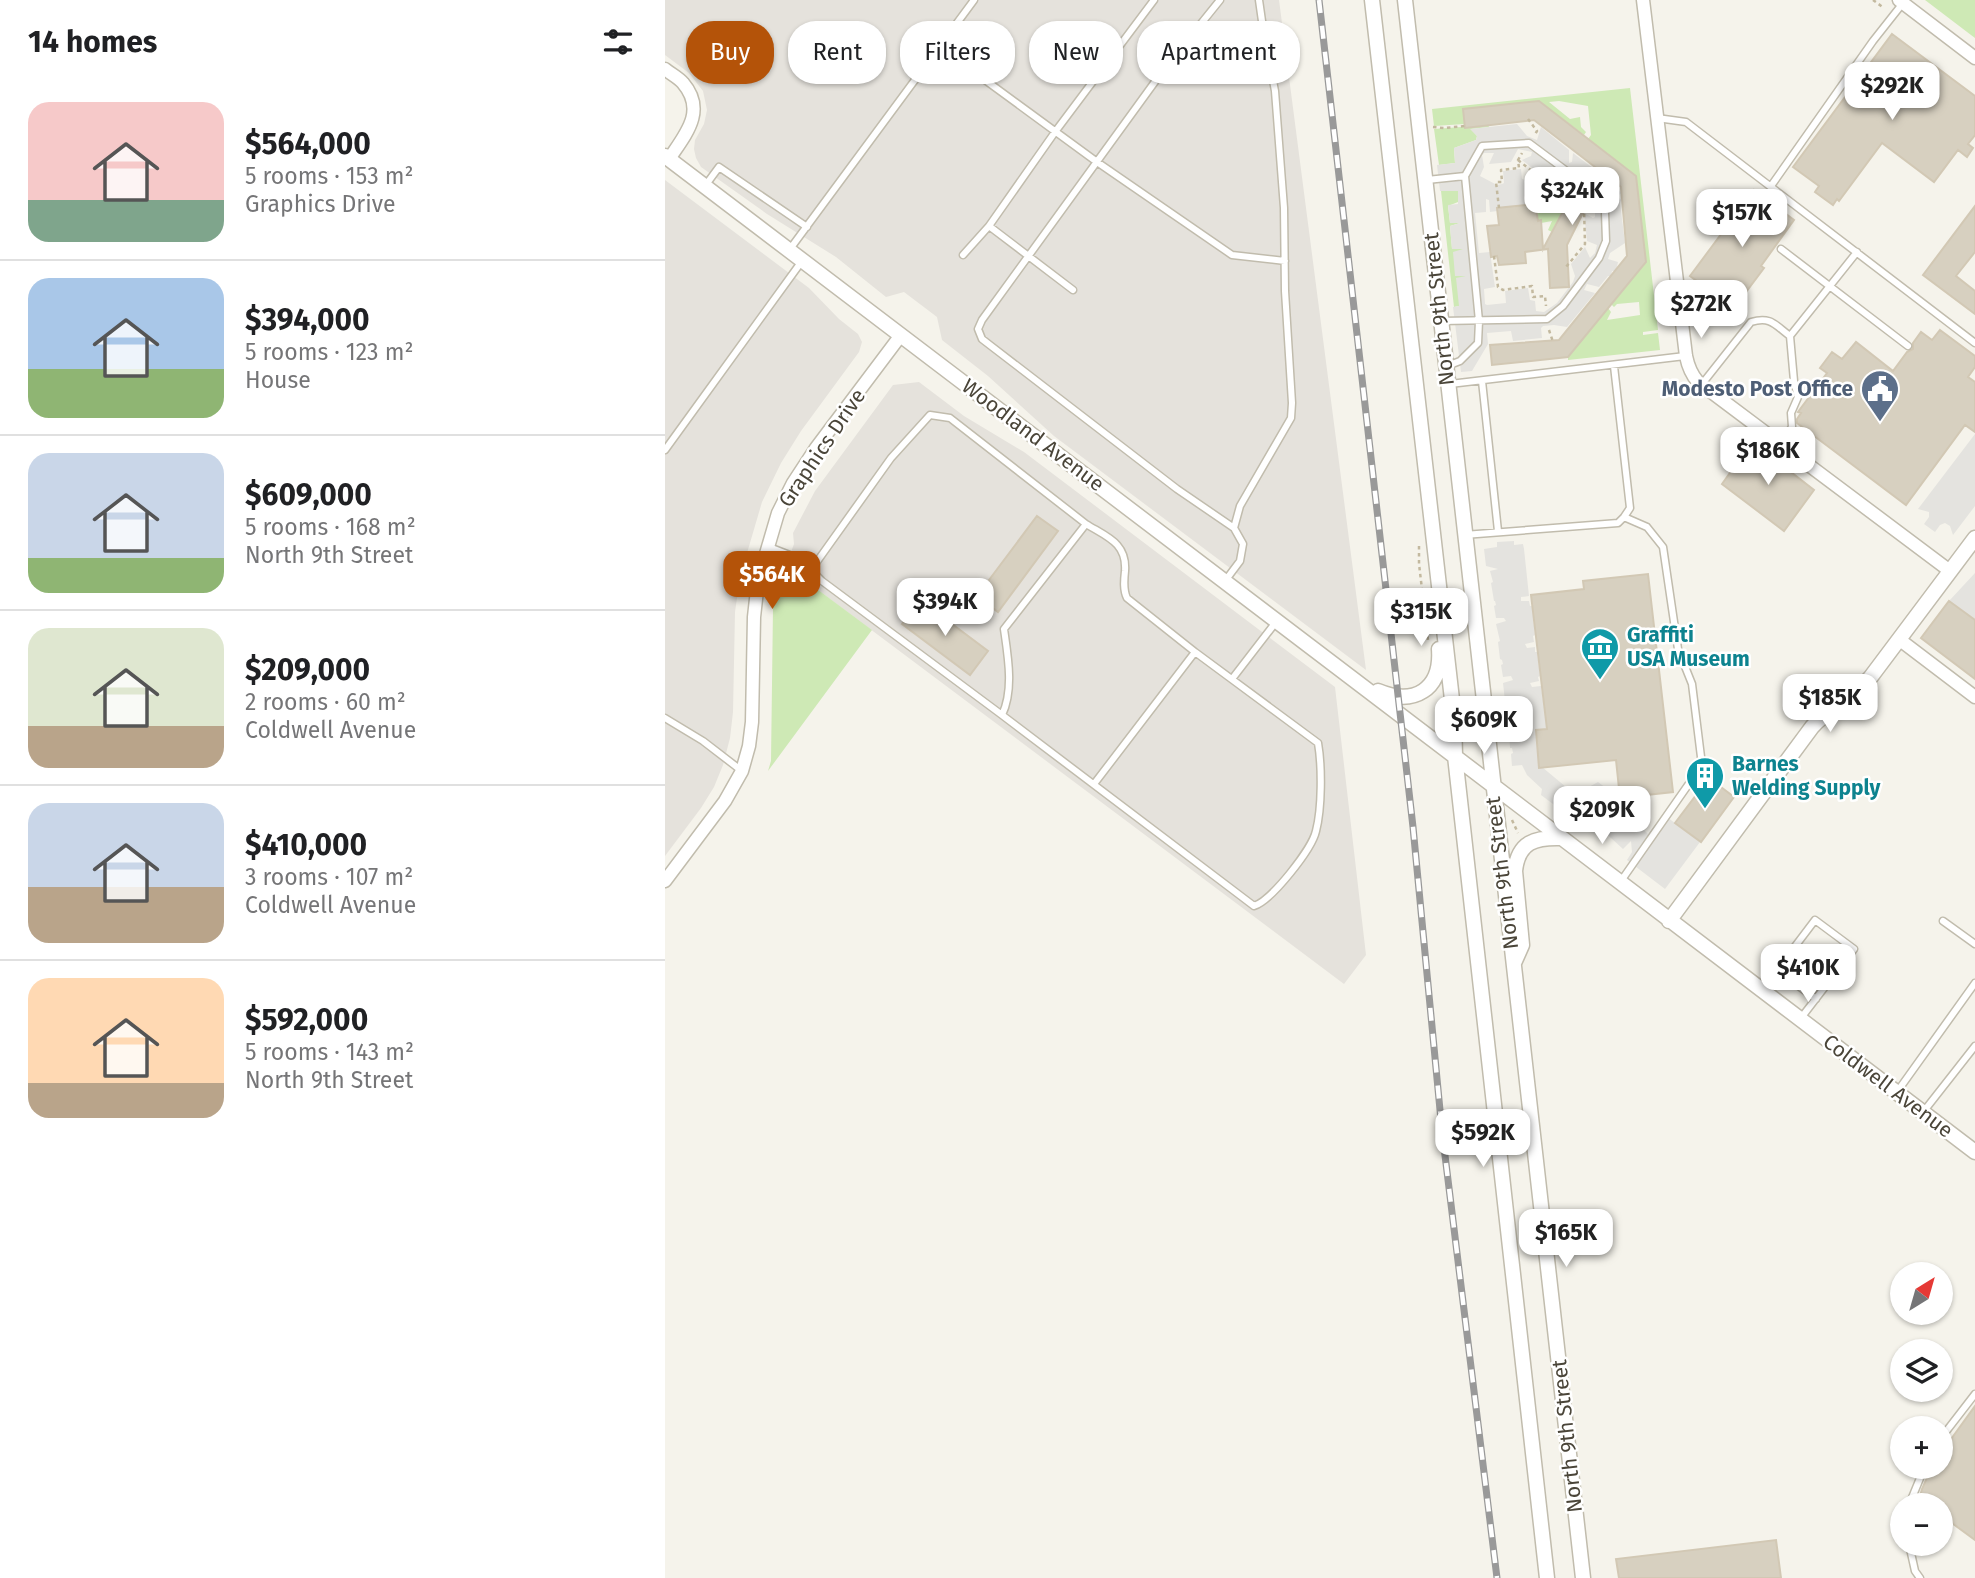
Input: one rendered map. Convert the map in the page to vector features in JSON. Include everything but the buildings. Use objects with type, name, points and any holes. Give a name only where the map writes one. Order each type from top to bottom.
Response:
[{"type":"street","name":"North 9th Street","points":[[1372,0],[1454,717],[1455,756],[1547,1578]]},
{"type":"street","name":"North 9th Street","points":[[1405,0],[1583,1578]]},
{"type":"street","points":[[1643,0],[1687,365],[1702,385],[1950,571]]},
{"type":"street","points":[[1901,2],[1975,58]]},
{"type":"street","points":[[665,69],[683,83],[694,101],[693,122],[667,158]]},
{"type":"street","name":"Woodland Avenue","points":[[667,158],[1400,715]]},
{"type":"street","name":"Graphics Drive","points":[[665,881],[725,801],[742,771],[752,722],[754,617],[758,581],[778,513],[793,483],[817,448],[901,335]]},
{"type":"street","points":[[1669,921],[1812,727],[1862,687],[1975,538]]},
{"type":"street","points":[[1360,683],[1398,697],[1419,694],[1431,685],[1436,675],[1439,654],[1433,586],[1438,579]]},
{"type":"street","points":[[1900,640],[1975,697]]},
{"type":"street","name":"Coldwell Avenue","points":[[1400,715],[1975,1152]]},
{"type":"street","points":[[1513,965],[1522,945],[1516,860],[1524,848],[1535,841],[1562,838]]},
{"type":"lane","points":[[959,21],[974,0]]},
{"type":"lane","points":[[963,255],[989,226],[1055,132],[1154,0]]},
{"type":"lane","points":[[1220,0],[1163,72],[978,329],[982,339],[1177,489],[1234,528],[1243,544],[1242,552],[1240,561],[1225,581]]},
{"type":"lane","points":[[1234,528],[1240,506],[1291,418],[1293,403],[1285,291],[1285,208],[1275,91],[1259,0]]},
{"type":"lane","points":[[1771,186],[1901,2]]},
{"type":"lane","points":[[790,250],[913,84]]},
{"type":"lane","points":[[990,84],[1097,162],[1233,255],[1285,261]]},
{"type":"lane","points":[[1657,118],[1686,122],[1975,343]]},
{"type":"lane","points":[[1441,321],[1479,321],[1547,319],[1563,306],[1599,258],[1606,242],[1605,212],[1592,190],[1529,143],[1482,146],[1465,176],[1479,321],[1478,343],[1459,361],[1446,366]]},
{"type":"lane","points":[[705,186],[719,167],[807,227]]},
{"type":"lane","points":[[1425,180],[1465,176]]},
{"type":"lane","points":[[989,226],[1073,290]]},
{"type":"lane","points":[[1781,249],[1908,346]]},
{"type":"lane","points":[[1780,445],[1792,427],[1791,413],[1798,397],[1790,336],[1857,252]]},
{"type":"lane","points":[[665,450],[803,259]]},
{"type":"lane","points":[[1702,385],[1751,322],[1769,320],[1790,336]]},
{"type":"lane","points":[[1448,384],[1686,356]]},
{"type":"lane","points":[[1464,535],[1618,523],[1624,517],[1630,508],[1614,366]]},
{"type":"lane","points":[[1482,381],[1498,531]]},
{"type":"lane","points":[[767,547],[800,559],[822,581],[1254,905],[1263,903],[1287,878],[1316,834],[1319,810],[1318,743],[1127,598],[1124,578],[1126,558],[1121,548],[950,418],[930,415],[915,430],[891,458],[811,569]]},
{"type":"lane","points":[[1620,883],[1702,765],[1692,684],[1678,649],[1664,547],[1647,527],[1624,517]]},
{"type":"lane","points":[[1002,715],[1008,702],[1009,686],[1004,629],[1086,524]]},
{"type":"lane","points":[[1233,679],[1277,621]]},
{"type":"lane","points":[[1094,784],[1195,652]]},
{"type":"lane","points":[[665,718],[703,741],[742,771]]},
{"type":"lane","points":[[1762,990],[1815,920],[1854,949],[1800,1019]]},
{"type":"lane","points":[[1943,921],[1975,944]]},
{"type":"lane","points":[[1777,970],[1816,999]]},
{"type":"lane","points":[[1897,1093],[1975,983]]},
{"type":"lane","points":[[1923,1113],[1975,1046]]},
{"type":"lane","points":[[1953,1422],[1975,1394]]},
{"type":"lane","points":[[1912,1556],[1915,1571],[1920,1578]]},
{"type":"path","points":[[1873,0],[1884,8]]},
{"type":"path","points":[[1499,208],[1496,182],[1502,182],[1501,170],[1519,168],[1518,160],[1537,131],[1528,119]]},
{"type":"path","points":[[1433,127],[1465,126]]},
{"type":"path","points":[[1518,160],[1567,199],[1585,205],[1585,244],[1566,267]]},
{"type":"path","points":[[1532,172],[1535,205]]},
{"type":"path","points":[[1495,256],[1498,287],[1503,290],[1532,286],[1533,298],[1545,296],[1546,310]]},
{"type":"path","points":[[1548,326],[1553,342]]},
{"type":"path","points":[[1512,820],[1519,835]]},
{"type":"shaded area","points":[[665,0],[1279,0],[1282,21],[1137,21],[1137,84],[1290,84],[1366,670],[1054,436],[988,376],[942,340],[937,317],[904,292],[886,297],[836,257],[767,214],[701,167],[694,149],[707,110],[703,91],[698,84],[774,84],[774,21],[686,21],[686,71],[665,55]]},
{"type":"shaded area","points":[[1517,124],[1527,136],[1537,140],[1541,127],[1569,150],[1569,163],[1572,162],[1573,153],[1602,175],[1603,193],[1615,186],[1621,193],[1618,196],[1621,200],[1625,243],[1610,253],[1608,259],[1618,262],[1616,271],[1612,271],[1611,276],[1599,287],[1587,284],[1584,290],[1595,293],[1567,327],[1543,326],[1542,338],[1513,341],[1511,331],[1487,333],[1488,344],[1472,371],[1461,372],[1453,307],[1459,306],[1456,278],[1466,276],[1455,276],[1453,252],[1463,249],[1452,249],[1450,226],[1460,223],[1450,223],[1448,205],[1458,204],[1458,191],[1440,191],[1437,165],[1455,163],[1454,148],[1476,140],[1477,136],[1470,129]],"holes":[[[1518,149],[1532,152],[1531,156],[1522,160],[1565,194],[1581,190],[1592,201],[1595,210],[1593,218],[1584,213],[1587,241],[1597,245],[1595,253],[1590,258],[1585,247],[1571,264],[1575,276],[1573,282],[1557,303],[1544,312],[1536,311],[1535,301],[1530,300],[1528,288],[1505,291],[1506,303],[1485,304],[1484,289],[1495,287],[1490,252],[1479,253],[1475,213],[1486,212],[1486,199],[1489,200],[1490,212],[1525,205],[1524,197],[1527,194],[1521,169],[1503,171],[1504,183],[1497,185],[1480,176],[1484,167],[1482,155],[1494,153],[1489,164],[1511,162]]]},
{"type":"shaded area","points":[[665,180],[809,288],[858,334],[862,342],[859,352],[781,463],[762,502],[740,577],[735,612],[733,712],[723,765],[701,808],[665,856]]},
{"type":"shaded area","points":[[919,382],[964,416],[1024,452],[1335,687],[1366,955],[1344,984],[786,566],[794,544],[793,533],[815,491],[893,385]]},
{"type":"shaded area","points":[[1975,434],[1975,506],[1953,535],[1950,526],[1945,523],[1935,532],[1924,524],[1929,512],[1918,509]]},
{"type":"shaded area","points":[[1514,541],[1514,545],[1523,544],[1524,549],[1529,596],[1521,597],[1521,601],[1529,601],[1532,606],[1534,642],[1525,644],[1527,648],[1535,647],[1537,652],[1539,681],[1530,683],[1532,687],[1541,686],[1547,729],[1542,767],[1566,787],[1587,788],[1598,782],[1650,821],[1644,830],[1648,834],[1663,814],[1700,842],[1665,889],[1627,860],[1632,852],[1631,841],[1623,849],[1599,827],[1597,829],[1578,815],[1583,805],[1565,803],[1557,807],[1541,795],[1542,789],[1527,775],[1522,765],[1512,766],[1508,705],[1503,683],[1513,680],[1511,676],[1503,677],[1496,624],[1506,621],[1504,618],[1496,618],[1490,571],[1498,569],[1486,566],[1484,549],[1497,547],[1497,542]]},
{"type":"shaded area","points":[[1975,573],[1975,620],[1949,601]]},
{"type":"green space","points":[[1925,0],[1975,0],[1975,38],[1971,35]]},
{"type":"green space","points":[[1630,88],[1658,330],[1643,332],[1643,335],[1658,333],[1660,350],[1568,360],[1608,308],[1611,312],[1607,320],[1640,315],[1639,302],[1617,304],[1614,307],[1611,304],[1646,261],[1636,176],[1588,139],[1591,135],[1588,106],[1549,102],[1570,119],[1580,117],[1581,127],[1586,132],[1584,135],[1539,101],[1464,109],[1465,124],[1434,126],[1432,109]]},
{"type":"green space","points":[[1489,127],[1471,129],[1477,136],[1476,140],[1454,148],[1455,163],[1439,165],[1434,129]]},
{"type":"green space","points":[[1534,176],[1566,201],[1569,200],[1552,232],[1548,230],[1552,221],[1538,221]]},
{"type":"green space","points":[[1456,190],[1458,202],[1448,206],[1450,223],[1460,223],[1450,226],[1452,249],[1463,249],[1456,276],[1466,275],[1459,306],[1454,307],[1441,191]]},
{"type":"green space","points":[[786,566],[872,630],[768,771],[771,761],[773,607],[778,576]]},
{"type":"railway","points":[[1319,0],[1413,827],[1442,1131],[1497,1578]]},
{"type":"place","name":"Modesto Post Office","points":[[1880,423]]},
{"type":"place","name":"Graffiti USA Museum","points":[[1600,681]]},
{"type":"place","name":"Barnes Welding Supply","points":[[1705,810]]}]
